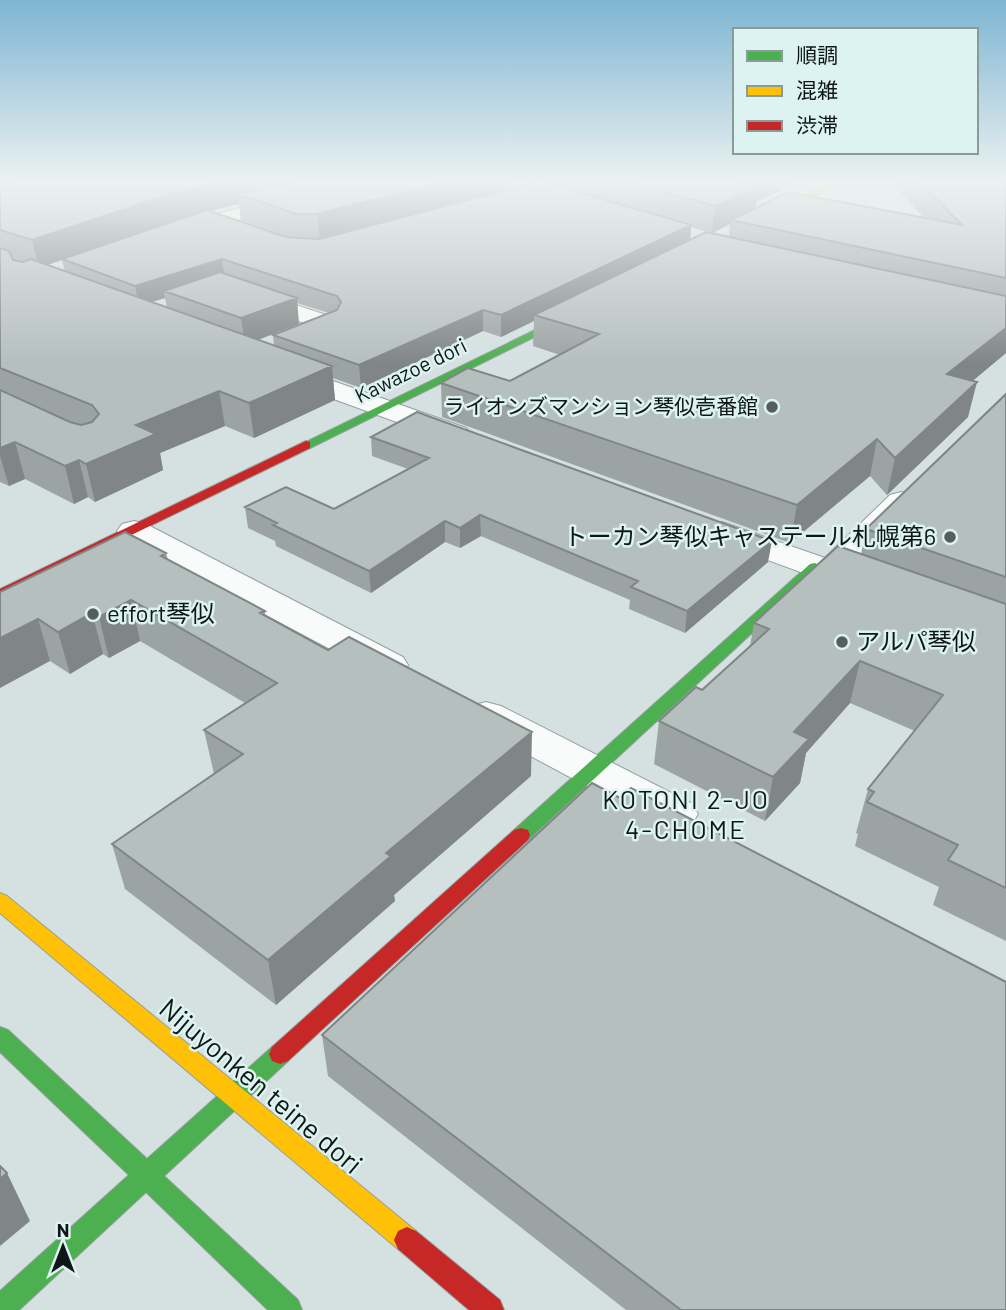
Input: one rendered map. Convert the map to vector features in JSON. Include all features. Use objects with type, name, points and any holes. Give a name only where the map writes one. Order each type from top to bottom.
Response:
[{"type":"street","points":[[224,288],[329,324],[263,355],[385,408],[489,446]]},
{"type":"street","name":"Kawazoe dori","points":[[0,595],[592,305]]},
{"type":"street","points":[[0,1309],[590,770],[917,487]]},
{"type":"street","points":[[698,523],[881,591]]},
{"type":"street","points":[[134,531],[713,834]]},
{"type":"street","name":"Nijuyonken teine dori","points":[[0,901],[490,1310]]},
{"type":"street","points":[[0,1037],[288,1310]]},
{"type":"building","points":[[112,242],[655,242],[501,315],[483,310],[359,365],[273,335],[337,310],[341,302],[337,296],[222,259],[135,286],[62,259]]},
{"type":"building","points":[[685,242],[754,242],[1006,296],[1006,328],[947,374],[977,382],[895,458],[877,439],[797,505],[441,383],[468,368],[510,381],[599,334],[534,315]]},
{"type":"building","points":[[836,242],[1006,242],[1006,278]]},
{"type":"building","points":[[0,248],[9,251],[13,260],[23,262],[31,259],[332,366],[249,403],[219,391],[136,425],[156,434],[86,464],[79,460],[65,466],[15,442],[0,448],[0,390],[81,425],[92,422],[99,414],[92,405],[0,368]]},
{"type":"building","points":[[220,272],[297,298],[241,318],[164,291]]},
{"type":"building","points":[[1006,394],[1006,577],[866,529]]},
{"type":"building","points":[[417,412],[772,541],[687,611],[631,587],[638,581],[480,515],[460,528],[445,521],[369,571],[273,525],[277,523],[245,507],[286,487],[334,509],[429,458],[371,437]]},
{"type":"building","points":[[125,532],[166,553],[161,556],[265,611],[260,613],[328,650],[349,637],[532,732],[386,853],[391,856],[268,960],[112,844],[243,754],[204,730],[277,683],[131,600],[99,617],[92,613],[58,632],[38,619],[0,638],[0,592]]},
{"type":"building","points":[[838,546],[1006,604],[1006,888],[948,860],[958,845],[867,802],[874,792],[868,789],[943,695],[860,661],[794,732],[809,739],[773,777],[659,721],[696,687],[702,690],[769,629],[754,623]]},
{"type":"building","points":[[592,783],[620,798],[631,788],[1006,982],[1006,1310],[681,1310],[322,1035]]},
{"type":"building","points":[[0,1166],[7,1173],[0,1179]]},
{"type":"traffic: fast","points":[[306,445],[580,311]]},
{"type":"traffic: fast","points":[[521,835],[815,567]]},
{"type":"traffic: fast","points":[[0,1037],[288,1310]]},
{"type":"traffic: fast","points":[[0,1309],[280,1054]]},
{"type":"traffic: slow","points":[[0,901],[407,1240]]},
{"type":"traffic: jam","points":[[0,595],[306,445]]},
{"type":"traffic: jam","points":[[280,1054],[521,835]]},
{"type":"traffic: jam","points":[[407,1240],[490,1310]]},
{"type":"place","name":"ライオンズマンション琴似壱番館","points":[[772,407]]},
{"type":"place","name":"トーカン琴似キャステール札幌第6","points":[[950,537]]},
{"type":"place","name":"effort琴似","points":[[93,614]]},
{"type":"place","name":"アルパ琴似","points":[[842,642]]},
{"type":"district","name":"KOTONI 2-JO 4-CHOME","points":[[686,815]]}]
